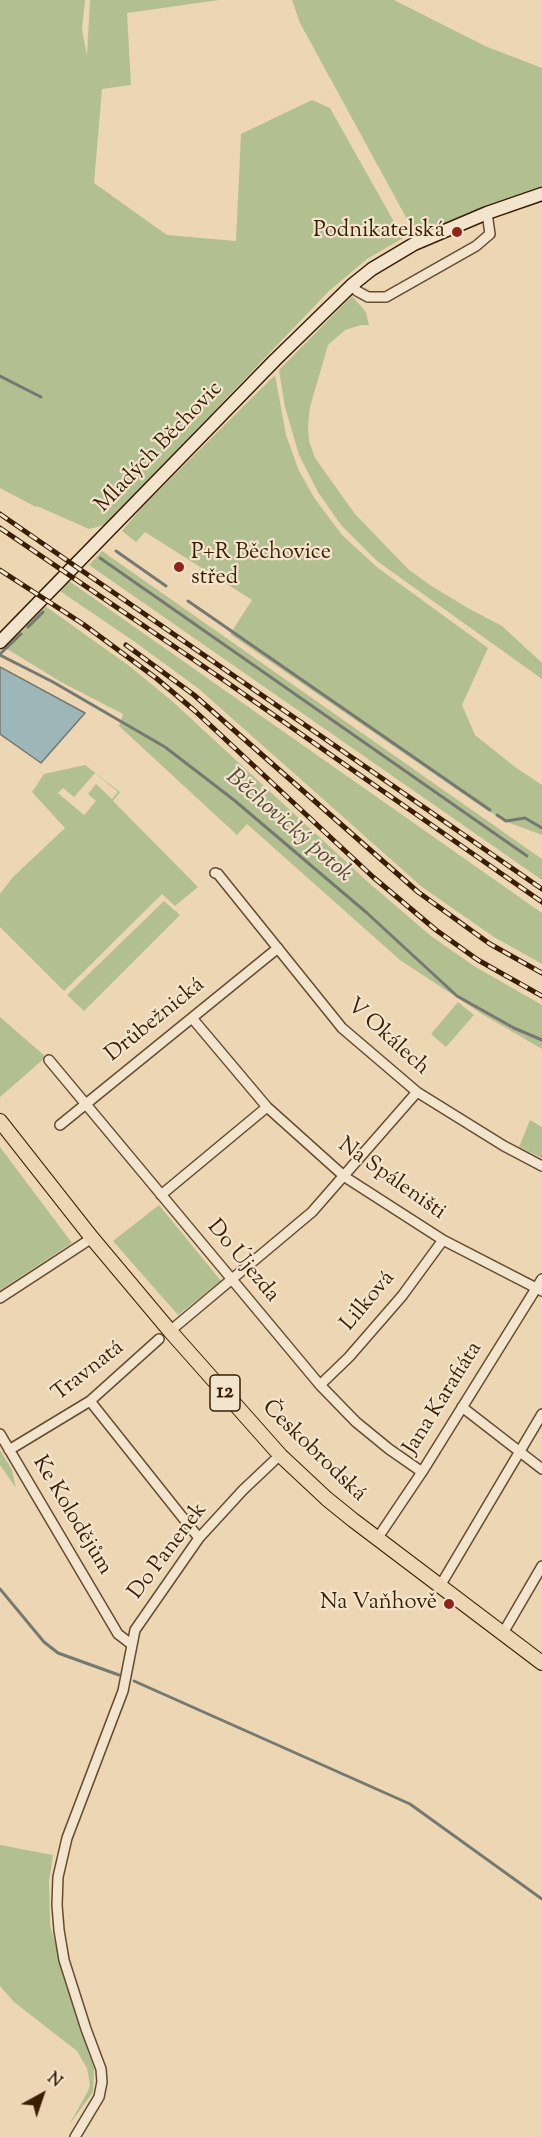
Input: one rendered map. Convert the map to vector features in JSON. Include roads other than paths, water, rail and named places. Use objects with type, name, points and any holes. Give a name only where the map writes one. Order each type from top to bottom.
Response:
[{"type":"main road","name":"Českobrodská","points":[[0,1120],[164,1335],[280,1455],[327,1499],[377,1539],[542,1663]]},
{"type":"street","name":"Mladých Běchovic","points":[[0,642],[282,353],[352,285],[372,269],[414,244],[487,213],[542,194]]},
{"type":"street","points":[[352,285],[368,297],[386,297],[476,246],[490,234],[487,213]]},
{"type":"street","name":"V Okálech","points":[[217,873],[342,1028],[417,1092],[504,1146],[542,1166]]},
{"type":"street","name":"Drůbežnická","points":[[60,1125],[278,948]]},
{"type":"street","name":"Na Spáleništi","points":[[192,1018],[267,1107],[345,1177],[443,1240],[539,1290]]},
{"type":"street","name":"Do Újezda","points":[[50,1060],[320,1385],[356,1422],[422,1472]]},
{"type":"street","name":"Travnatá","points":[[9,1450],[90,1401],[164,1335],[312,1212],[417,1092]]},
{"type":"street","points":[[161,1195],[267,1107]]},
{"type":"street","points":[[0,1298],[92,1238]]},
{"type":"street","name":"Lilková","points":[[320,1385],[349,1357],[402,1296],[443,1240]]},
{"type":"street","name":"Jana Karafiáta","points":[[377,1539],[539,1290],[542,1279]]},
{"type":"street","points":[[90,1401],[199,1538]]},
{"type":"street","points":[[462,1407],[542,1469]]},
{"type":"street","points":[[440,1586],[542,1414]]},
{"type":"street","name":"Ke Kolodějům","points":[[0,1434],[118,1634],[131,1644]]},
{"type":"street","name":"Do Panenek","points":[[75,2137],[99,2097],[102,2082],[101,2069],[64,1960],[57,1905],[58,1877],[67,1838],[123,1690],[135,1630],[199,1538],[243,1490],[280,1455]]},
{"type":"street","points":[[503,1633],[542,1566]]},
{"type":"water","points":[[0,667],[85,713],[41,763],[0,734]]},
{"type":"waterway","points":[[0,376],[41,397]]},
{"type":"waterway","points":[[116,551],[166,586]]},
{"type":"waterway","points":[[100,558],[527,856]]},
{"type":"waterway","points":[[188,601],[490,810]]},
{"type":"waterway","points":[[28,627],[43,612]]},
{"type":"waterway","points":[[0,654],[21,634]]},
{"type":"waterway","name":"Běchovický potok","points":[[0,655],[53,682],[165,747],[234,800],[367,913],[457,996],[514,1028],[542,1040]]},
{"type":"waterway","points":[[497,815],[506,821],[525,818],[542,828]]},
{"type":"waterway","points":[[0,1589],[44,1642],[58,1653],[119,1675]]},
{"type":"waterway","points":[[134,1681],[410,1804],[542,1899]]},
{"type":"railway","points":[[0,514],[542,889]]},
{"type":"railway","points":[[0,528],[225,681],[542,902]]},
{"type":"railway","points":[[0,570],[83,624],[156,678],[195,711],[373,877],[436,930],[478,960],[542,996]]},
{"type":"railway","points":[[126,645],[194,695],[418,892],[490,944],[542,973]]},
{"type":"place","name":"Podnikatelská","points":[[457,232]]},
{"type":"place","name":"P+R Běchovice střed","points":[[179,567]]},
{"type":"place","name":"Na Vaňhově","points":[[449,1604]]}]
